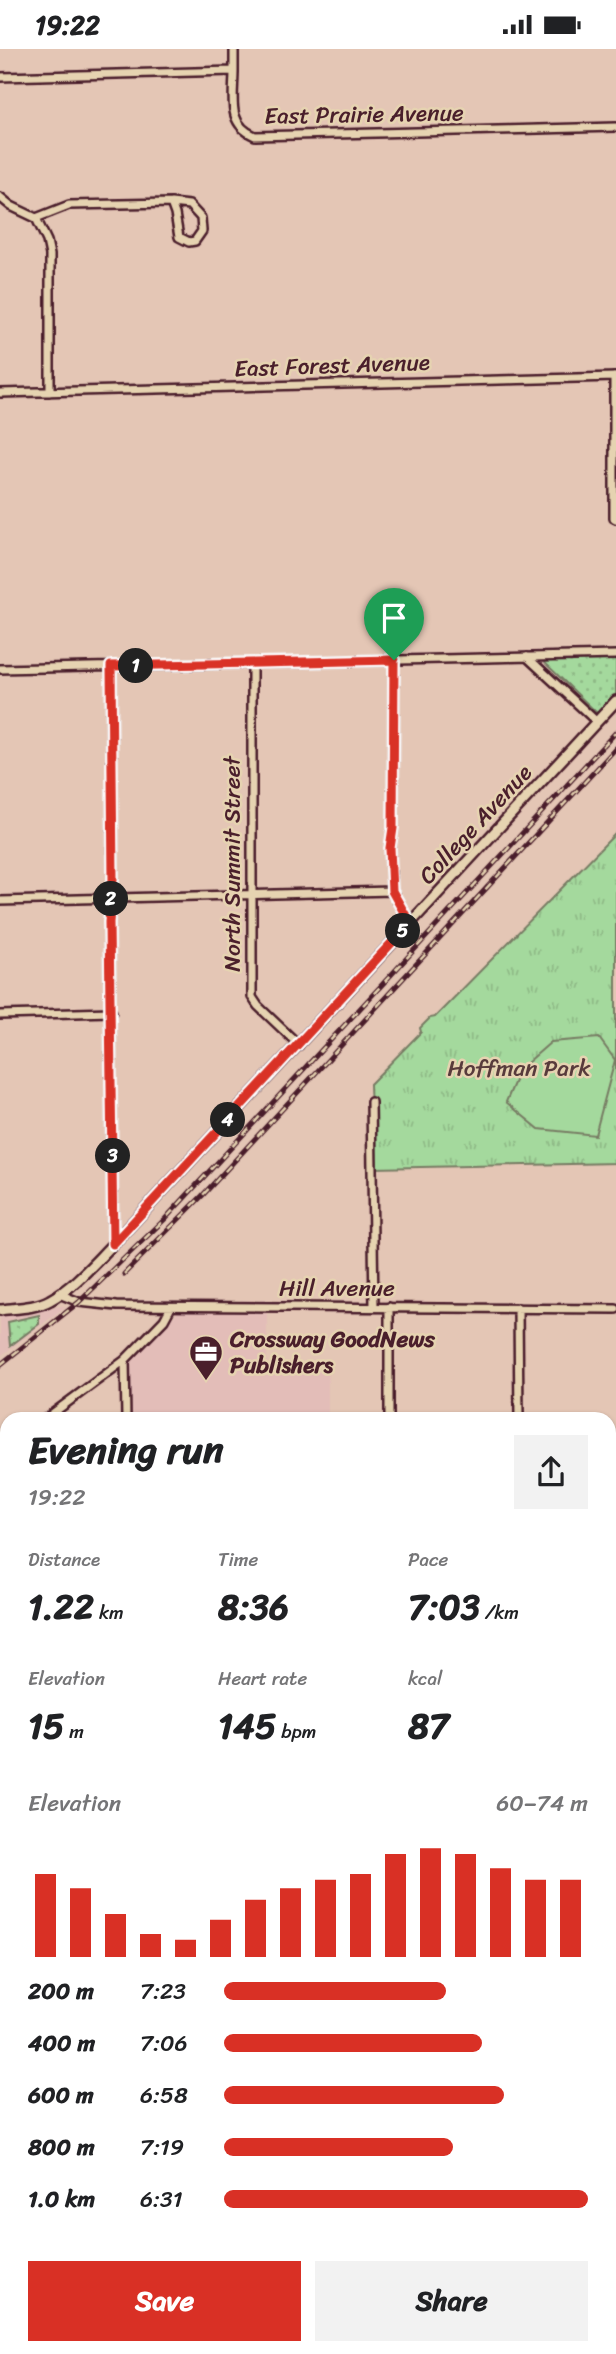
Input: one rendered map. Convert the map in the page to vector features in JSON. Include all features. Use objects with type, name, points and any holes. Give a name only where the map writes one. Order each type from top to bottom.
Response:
[{"type":"street","points":[[0,77],[234,71],[234,49]]},
{"type":"street","name":"East Prairie Avenue","points":[[234,71],[235,121],[242,131],[255,136],[616,127]]},
{"type":"street","points":[[0,197],[11,206],[36,218],[47,241],[50,255],[50,392]]},
{"type":"street","points":[[36,218],[69,205],[171,203],[188,205],[201,218],[202,231],[195,241],[189,242],[179,237],[171,203]]},
{"type":"street","points":[[615,377],[616,519]]},
{"type":"street","name":"East Forest Avenue","points":[[0,393],[615,377]]},
{"type":"street","points":[[0,669],[616,655]]},
{"type":"street","points":[[527,657],[597,722]]},
{"type":"street","points":[[394,660],[393,828],[390,848],[392,891],[410,923]]},
{"type":"street","name":"North Summit Street","points":[[252,663],[252,997],[299,1045]]},
{"type":"street","points":[[111,666],[113,879],[109,922],[113,1244]]},
{"type":"street","name":"College Avenue","points":[[0,1310],[41,1304],[59,1294],[113,1244],[616,701]]},
{"type":"street","points":[[0,901],[392,891]]},
{"type":"street","points":[[0,1015],[111,1013]]},
{"type":"street","points":[[371,1102],[374,1307]]},
{"type":"street","name":"Hill Avenue","points":[[59,1294],[79,1302],[104,1305],[171,1307],[616,1309]]},
{"type":"street","points":[[54,1412],[125,1360],[164,1320],[171,1307]]},
{"type":"street","points":[[389,1307],[389,1412]]},
{"type":"street","points":[[518,1308],[519,1412]]},
{"type":"street","points":[[125,1360],[126,1412]]},
{"type":"shaded area","points":[[66,1306],[9,1350],[0,1356],[0,1314]]},
{"type":"shaded area","points":[[180,1310],[267,1310],[267,1365],[328,1365],[328,1412],[129,1412],[128,1361]]},
{"type":"green space","points":[[616,657],[616,696],[599,715],[541,659]]},
{"type":"green space","name":"Hoffman Park","points":[[616,833],[616,1163],[373,1168],[370,1084],[421,1032],[420,1028],[430,1018],[435,1017]]},
{"type":"green space","points":[[599,1038],[615,1060],[595,1135],[539,1129],[506,1102],[520,1069],[551,1042]]},
{"type":"green space","points":[[39,1315],[39,1324],[10,1346],[8,1322]]},
{"type":"railway","points":[[0,1365],[79,1302],[165,1219],[616,732]]},
{"type":"railway","points":[[124,1274],[202,1196],[616,748]]},
{"type":"place","name":"Crossway GoodNews Publishers","points":[[206,1382]]},
{"type":"route","points":[[394,660],[393,828],[390,848],[392,891],[410,923],[113,1244],[109,922],[113,879],[111,666],[394,660]]}]
